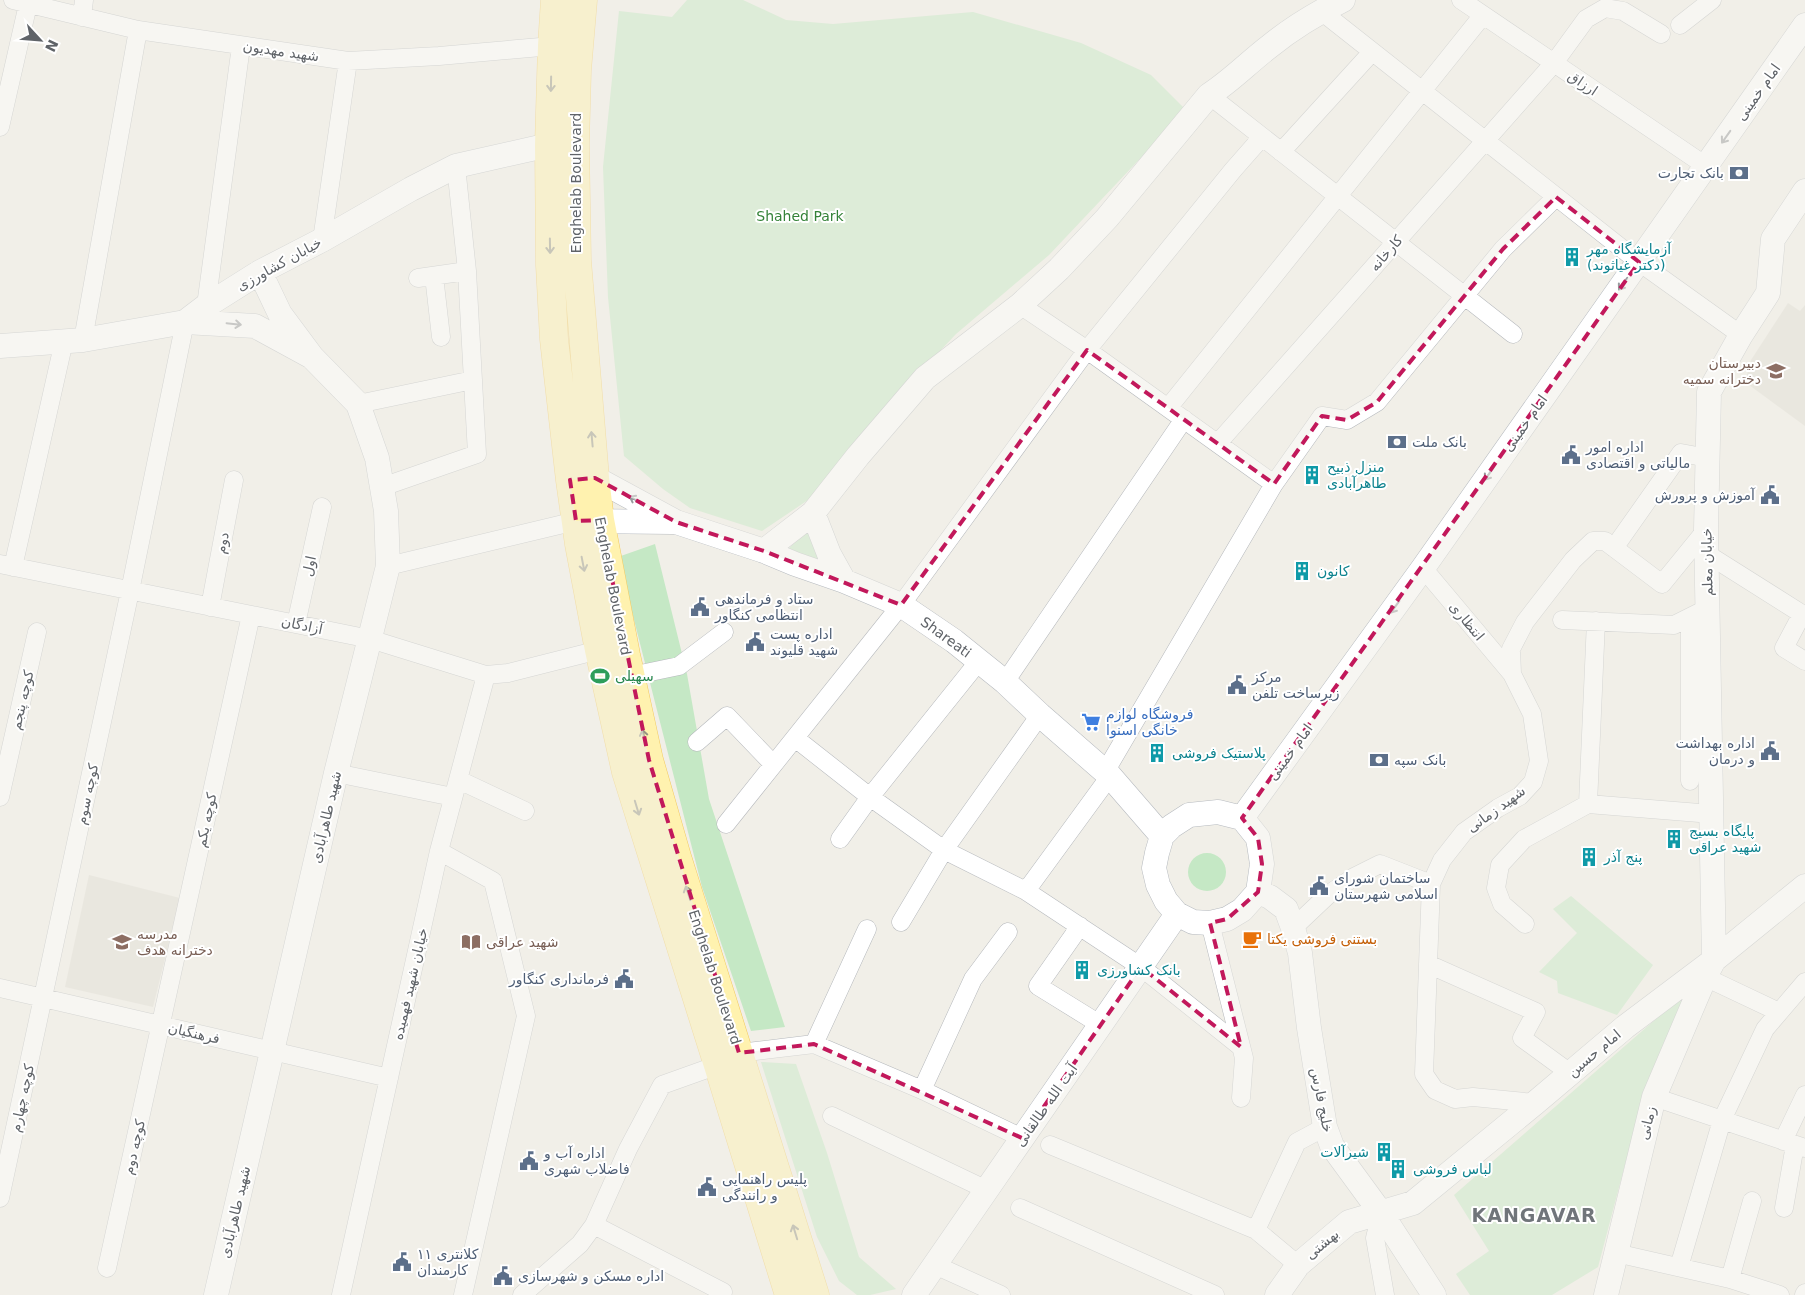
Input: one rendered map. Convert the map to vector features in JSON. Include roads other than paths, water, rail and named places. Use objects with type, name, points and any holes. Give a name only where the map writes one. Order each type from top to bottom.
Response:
[{"type":"main road","name":"Enghelab Boulevard","points":[[555,0],[549,145],[550,265],[554,339],[582,479],[588,520],[600,650],[626,772],[729,1059],[804,1258],[815,1295]]},
{"type":"main road","name":"Enghelab Boulevard","points":[[582,479],[575,144],[577,70],[583,0]]},
{"type":"main road","name":"Enghelab Boulevard","points":[[588,520],[631,676],[649,760],[677,857],[789,1295]]},
{"type":"main road","points":[[804,1258],[829,1295]]},
{"type":"street","points":[[764,550],[813,513],[858,456],[925,378],[1020,305],[1059,269],[1107,218],[1209,95],[1223,86],[1271,45],[1321,11],[1343,0]]},
{"type":"street","name":"ارزاق","points":[[1461,0],[1706,166]]},
{"type":"street","name":"شهید مهدیون","points":[[23,1],[83,8],[138,30],[348,61],[439,56],[552,46]]},
{"type":"street","points":[[0,128],[23,1]]},
{"type":"street","points":[[1680,26],[1701,3]]},
{"type":"street","points":[[1629,6],[1661,34]]},
{"type":"street","name":"کارخانه","points":[[1218,443],[1554,63],[1586,19],[1605,8],[1629,6]]},
{"type":"street","points":[[1321,11],[1639,262],[1741,335]]},
{"type":"street","points":[[1168,408],[1483,15]]},
{"type":"street","name":"امام خمینی","points":[[1242,818],[1423,568],[1805,25]]},
{"type":"street","points":[[7,565],[74,341],[138,30]]},
{"type":"street","points":[[206,306],[241,46]]},
{"type":"street","points":[[1281,152],[1372,52]]},
{"type":"street","points":[[322,240],[348,61]]},
{"type":"street","points":[[1209,95],[1513,334]]},
{"type":"street","points":[[726,824],[901,605],[1086,350],[1262,137]]},
{"type":"street","name":"خیابان کشاورزی","points":[[0,346],[74,341],[185,322],[206,306],[260,272],[456,166],[549,145]]},
{"type":"street","points":[[382,487],[477,454],[467,271],[456,166]]},
{"type":"street","name":"خیابان معلم","points":[[1710,969],[1712,814],[1699,613],[1707,554],[1708,392],[1741,335],[1768,294],[1773,239],[1805,191]]},
{"type":"street","points":[[1026,891],[1107,774],[1274,484],[1322,416],[1347,420],[1377,402],[1503,248],[1556,197]]},
{"type":"street","points":[[441,337],[426,277],[467,271]]},
{"type":"street","points":[[260,272],[280,314],[312,357]]},
{"type":"street","points":[[1020,305],[1274,484]]},
{"type":"street","points":[[185,322],[255,326],[312,357]]},
{"type":"street","name":"کوچه سوم","points":[[44,998],[185,322]]},
{"type":"street","name":"شهید طاهرآبادی","points":[[216,1295],[336,773],[388,566],[386,511],[377,458],[358,404],[312,357]]},
{"type":"street","points":[[358,404],[473,380]]},
{"type":"street","points":[[1005,682],[1184,420]]},
{"type":"street","points":[[1614,548],[1681,453],[1708,458]]},
{"type":"street","points":[[582,479],[676,522]]},
{"type":"street","name":"دوم","points":[[210,607],[234,480]]},
{"type":"street","name":"اول","points":[[296,624],[322,507]]},
{"type":"street","points":[[813,513],[829,554],[844,581]]},
{"type":"street","points":[[388,566],[588,520],[676,522]]},
{"type":"street","name":"Shareati","points":[[676,522],[764,550],[901,605],[954,641],[1005,682],[1040,716],[1068,738],[1107,774],[1162,836]]},
{"type":"street","name":"شهید زمانی","points":[[1535,1103],[1473,1097],[1455,1099],[1434,1090],[1424,1074],[1431,884],[1442,860],[1464,832],[1498,808],[1520,796],[1533,782],[1539,761],[1532,714],[1512,674],[1511,649],[1525,622],[1573,560],[1593,541],[1605,541],[1662,584],[1706,530]]},
{"type":"street","points":[[1707,554],[1802,614],[1784,648],[1805,661]]},
{"type":"street","name":"آزادگان","points":[[7,565],[370,639],[486,676],[508,673],[600,650]]},
{"type":"street","name":"انتظاری","points":[[1423,568],[1512,674]]},
{"type":"street","points":[[1562,620],[1674,626],[1699,613]]},
{"type":"street","points":[[1690,781],[1699,613]]},
{"type":"street","name":"کوچه یکم","points":[[160,1025],[251,615]]},
{"type":"street","points":[[1588,804],[1596,621]]},
{"type":"street","name":"کوچه پنجم","points":[[0,798],[37,632]]},
{"type":"street","points":[[631,676],[679,666],[724,632]]},
{"type":"street","points":[[840,838],[870,797],[979,661]]},
{"type":"street","name":"خیابان شهید فهمیده","points":[[341,1295],[439,851],[486,676]]},
{"type":"street","points":[[697,742],[727,716],[773,764]]},
{"type":"street","points":[[901,922],[944,850],[1040,716]]},
{"type":"street","points":[[794,738],[870,797],[944,850],[1026,891],[1141,967],[1241,1048]]},
{"type":"street","points":[[336,773],[452,798]]},
{"type":"street","points":[[459,780],[525,811]]},
{"type":"street","points":[[1525,924],[1502,904],[1496,888],[1500,864],[1524,839],[1588,804],[1712,814]]},
{"type":"street","points":[[1218,812],[1242,818],[1258,838],[1262,864],[1258,892],[1242,910],[1228,919],[1210,923],[1193,922],[1178,914],[1166,902],[1158,885],[1154,868],[1162,836],[1172,826],[1189,815],[1218,812]]},
{"type":"street","points":[[439,851],[493,881],[526,1016],[463,1295]]},
{"type":"street","points":[[1294,928],[1329,894],[1354,877],[1380,864],[1431,884]]},
{"type":"street","name":"امام حسین","points":[[1381,1213],[1413,1204],[1625,1027],[1710,969],[1804,891]]},
{"type":"street","name":"خلیج فارس","points":[[1258,892],[1270,897],[1286,909],[1294,928],[1300,953],[1309,1028],[1325,1127],[1332,1146],[1381,1213],[1434,1295]]},
{"type":"street","name":"آیت الله طالقانی","points":[[914,1295],[1178,914]]},
{"type":"street","points":[[1210,923],[1244,1058],[1241,1098]]},
{"type":"street","points":[[1080,926],[1038,986],[1101,1025]]},
{"type":"street","points":[[814,1044],[867,930]]},
{"type":"street","points":[[922,1090],[973,979],[1008,932]]},
{"type":"street","points":[[1428,964],[1536,1012],[1522,1038],[1570,1073]]},
{"type":"street","points":[[1710,969],[1779,1012]]},
{"type":"street","name":"زمانی","points":[[1606,1295],[1654,1097],[1710,969]]},
{"type":"street","points":[[1678,1267],[1722,1120],[1765,1029],[1805,982]]},
{"type":"street","name":"فرهنگیان","points":[[0,988],[389,1078]]},
{"type":"street","name":"کوچه چهارم","points":[[0,1198],[44,998]]},
{"type":"street","name":"کوچه دوم","points":[[107,1268],[160,1025]]},
{"type":"street","points":[[522,1295],[580,1244],[594,1224],[628,1149],[662,1085],[729,1059],[814,1044],[922,1090],[1022,1138]]},
{"type":"street","points":[[1784,1208],[1794,1145],[1805,1095]]},
{"type":"street","points":[[1654,1097],[1794,1145]]},
{"type":"street","points":[[832,1116],[987,1190]]},
{"type":"street","points":[[1256,1230],[1297,1142],[1325,1127]]},
{"type":"street","points":[[1050,1145],[1256,1230],[1298,1265]]},
{"type":"street","points":[[1730,1279],[1752,1201]]},
{"type":"street","points":[[1020,1208],[1215,1295]]},
{"type":"street","points":[[1381,1213],[1375,1238],[1385,1295]]},
{"type":"street","name":"بهشتی","points":[[1277,1295],[1298,1265],[1349,1222],[1381,1213]]},
{"type":"street","points":[[594,1224],[723,1292]]},
{"type":"street","points":[[1616,1253],[1730,1279],[1780,1295]]},
{"type":"street","points":[[935,1265],[1001,1295]]},
{"type":"place","name":"بانک تجارت","points":[[1739,173]]},
{"type":"place","name":"آزمایشگاه مهر (دکتر غیاثوند)","points":[[1572,257]]},
{"type":"place","name":"دبیرستان دخترانه سمیه","points":[[1776,371]]},
{"type":"place","name":"بانک ملت","points":[[1397,442]]},
{"type":"place","name":"اداره امور مالیاتی و اقتصادی","points":[[1571,455]]},
{"type":"place","name":"منزل ذبیح طاهرآبادی","points":[[1312,475]]},
{"type":"place","name":"آموزش و پرورش","points":[[1770,495]]},
{"type":"place","name":"کانون","points":[[1302,571]]},
{"type":"place","name":"ستاد و فرماندهی انتظامی کنگاور","points":[[700,607]]},
{"type":"place","name":"اداره پست شهید قلیوند","points":[[755,642]]},
{"type":"place","name":"سهیلی","points":[[600,676]]},
{"type":"place","name":"مرکز زیرساخت تلفن","points":[[1237,685]]},
{"type":"place","name":"فروشگاه لوازم خانگی اسنوا","points":[[1091,722]]},
{"type":"place","name":"اداره بهداشت و درمان","points":[[1770,751]]},
{"type":"place","name":"پلاستیک فروشی","points":[[1157,753]]},
{"type":"place","name":"بانک سپه","points":[[1379,760]]},
{"type":"place","name":"پایگاه بسیج شهید عراقی","points":[[1674,839]]},
{"type":"place","name":"پنج آذر","points":[[1589,857]]},
{"type":"place","name":"ساختمان شورای اسلامی شهرستان","points":[[1319,886]]},
{"type":"place","name":"بستنی فروشی یکتا","points":[[1252,939]]},
{"type":"place","name":"مدرسه دخترانه هدف","points":[[122,942]]},
{"type":"place","name":"شهید عراقی","points":[[471,942]]},
{"type":"place","name":"بانک کشاورزی","points":[[1082,970]]},
{"type":"place","name":"فرمانداری کنگاور","points":[[624,979]]},
{"type":"place","name":"شیرآلات","points":[[1384,1152]]},
{"type":"place","name":"اداره آب و فاضلاب شهری","points":[[529,1161]]},
{"type":"place","name":"لباس فروشی","points":[[1398,1169]]},
{"type":"place","name":"پلیس راهنمایی و رانندگی","points":[[707,1187]]},
{"type":"place","name":"کلانتری ۱۱ کارمندان","points":[[402,1262]]},
{"type":"place","name":"اداره مسکن و شهرسازی","points":[[503,1276]]},
{"type":"district","name":"KANGAVAR","points":[[1534,1215]]},
{"type":"park label","name":"Shahed Park","points":[[800,216]]}]
